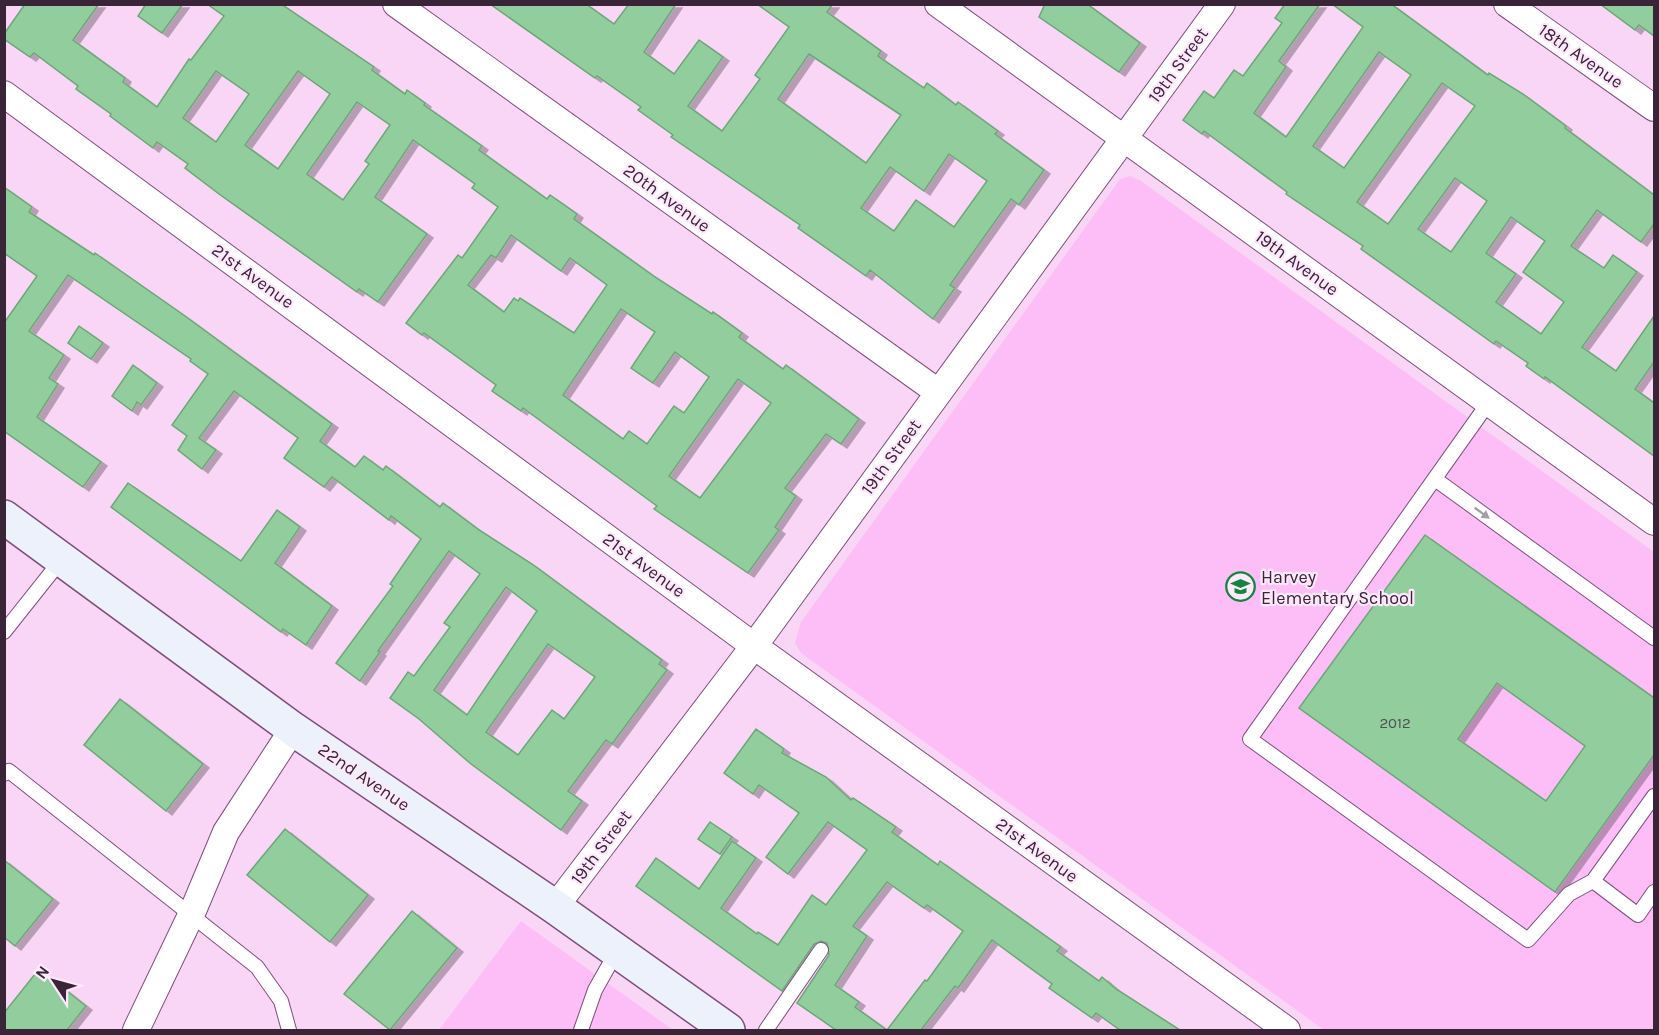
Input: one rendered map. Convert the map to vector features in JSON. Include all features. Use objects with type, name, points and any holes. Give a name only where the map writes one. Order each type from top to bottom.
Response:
[{"type":"street","name":"20th Avenue","points":[[396,4],[938,392]]},
{"type":"street","name":"19th Avenue","points":[[938,4],[1654,522]]},
{"type":"street","name":"19th Street","points":[[555,907],[754,646],[1222,4]]},
{"type":"street","name":"18th Avenue","points":[[1508,4],[1654,108]]},
{"type":"street","name":"21st Avenue","points":[[4,94],[754,646],[1287,1030]]},
{"type":"street","name":"22nd Avenue","points":[[4,516],[293,729],[555,907],[728,1030]]},
{"type":"street","points":[[135,1030],[192,913],[226,832],[293,729]]},
{"type":"lane","points":[[1489,402],[1250,739],[1528,940],[1569,894],[1593,881],[1654,796]]},
{"type":"lane","points":[[1435,479],[1654,638]]},
{"type":"lane","points":[[4,632],[62,559]]},
{"type":"lane","points":[[4,774],[9,771],[192,913],[257,967],[281,1001],[290,1030]]},
{"type":"lane","points":[[1593,881],[1638,915],[1654,892]]},
{"type":"lane","points":[[766,1030],[821,950]]},
{"type":"lane","points":[[581,1030],[595,990],[617,951]]},
{"type":"shaded area","name":"Harvey Elementary School","points":[[1130,176],[1141,181],[1654,552],[1654,1030],[1324,1030],[801,653],[795,643],[801,622],[1120,179]]},
{"type":"shaded area","points":[[521,921],[673,1030],[439,1030]]},
{"type":"building","points":[[25,4],[99,4],[73,40],[125,78],[123,82],[157,107],[189,59],[191,60],[224,16],[207,4],[281,4],[374,67],[372,70],[405,94],[407,90],[425,103],[424,105],[482,146],[479,150],[547,199],[550,195],[577,214],[574,219],[655,277],[712,314],[713,312],[742,333],[739,337],[783,369],[786,365],[859,419],[841,444],[826,434],[785,488],[796,496],[775,527],[779,530],[748,573],[654,509],[657,506],[523,408],[521,411],[492,391],[496,385],[424,333],[422,335],[406,323],[458,255],[462,258],[498,207],[472,188],[475,184],[413,140],[375,197],[427,234],[378,302],[359,289],[357,292],[219,194],[185,168],[188,164],[157,142],[153,148],[76,89],[78,86],[34,53],[30,57],[4,39],[4,34]],"holes":[[[216,71],[249,94],[216,142],[183,118]],[[298,71],[330,94],[278,169],[245,145]],[[357,102],[390,125],[365,161],[369,164],[343,200],[307,174]],[[511,235],[561,271],[570,258],[607,285],[574,333],[520,298],[518,301],[514,298],[504,312],[468,285],[491,255],[496,258]],[[621,309],[655,332],[631,368],[653,383],[675,352],[709,377],[684,413],[674,406],[647,444],[629,431],[623,439],[563,395]],[[738,379],[771,403],[700,498],[669,476]]]},
{"type":"building","points":[[146,4],[183,4],[162,33],[138,16]]},
{"type":"building","points":[[490,4],[586,4],[614,24],[629,4],[676,4],[644,52],[674,74],[699,40],[723,57],[688,106],[722,131],[760,79],[755,75],[789,27],[757,4],[833,4],[827,12],[881,51],[878,56],[924,88],[927,83],[956,105],[958,102],[998,131],[995,134],[1044,170],[1019,205],[1011,199],[950,285],[955,288],[933,319],[870,270],[866,276],[798,228],[800,225],[671,137],[673,135],[638,110],[641,107],[597,76],[595,78]],"holes":[[[809,54],[901,115],[866,163],[778,99]],[[949,154],[987,181],[954,227],[916,200],[894,231],[861,208],[890,167],[924,191]]]},
{"type":"building","points":[[1045,4],[1087,4],[1140,43],[1119,72],[1039,17]]},
{"type":"building","points":[[1285,4],[1320,4],[1279,61],[1286,67],[1254,113],[1286,137],[1363,27],[1332,4],[1391,4],[1488,75],[1489,73],[1523,94],[1654,195],[1654,224],[1641,242],[1597,210],[1571,246],[1604,268],[1613,255],[1637,272],[1582,347],[1616,371],[1654,316],[1654,362],[1635,389],[1654,403],[1654,456],[1545,377],[1544,379],[1526,366],[1528,363],[1496,341],[1494,344],[1361,249],[1363,246],[1286,194],[1287,192],[1204,131],[1202,134],[1183,120],[1204,91],[1214,98],[1234,70],[1243,76],[1282,23],[1275,18]],"holes":[[[1379,52],[1411,75],[1344,168],[1313,146]],[[1442,83],[1475,106],[1388,224],[1357,202]],[[1455,178],[1487,201],[1451,252],[1418,229]],[[1511,217],[1545,241],[1523,272],[1564,302],[1541,334],[1496,302],[1516,274],[1486,253]]]},
{"type":"building","points":[[1600,4],[1654,4],[1654,36],[1639,25],[1635,30]]},
{"type":"building","points":[[4,187],[32,207],[29,212],[94,255],[95,253],[332,424],[320,441],[355,467],[364,456],[383,470],[386,466],[440,507],[443,503],[479,530],[532,564],[662,660],[659,664],[667,670],[612,744],[606,740],[568,791],[582,801],[561,830],[471,764],[419,719],[390,698],[408,672],[414,676],[450,627],[444,623],[480,574],[449,551],[378,651],[380,652],[360,681],[336,663],[393,586],[390,584],[421,539],[391,516],[389,520],[332,477],[324,487],[284,458],[298,438],[234,391],[199,438],[216,450],[202,469],[178,450],[187,436],[172,425],[208,374],[190,361],[191,359],[68,275],[29,331],[64,355],[49,378],[58,384],[37,417],[101,462],[83,487],[4,431],[4,323],[37,276],[4,253]],"holes":[[[506,587],[537,611],[467,715],[434,690]],[[548,644],[595,677],[564,719],[552,710],[518,755],[486,732]]]},
{"type":"building","points":[[79,326],[103,343],[91,359],[68,343]]},
{"type":"building","points":[[133,365],[157,383],[141,405],[137,402],[132,411],[112,396]]},
{"type":"building","points":[[128,483],[241,561],[277,510],[300,527],[275,563],[332,606],[306,645],[283,629],[281,632],[111,507]]},
{"type":"building","name":"Harvey Elementary School","points":[[1425,535],[1654,698],[1654,755],[1555,892],[1299,708]],"holes":[[[1497,683],[1585,746],[1546,801],[1458,739]]]},
{"type":"building","points":[[120,699],[203,764],[166,811],[84,745]]},
{"type":"building","points":[[756,729],[784,749],[782,753],[826,777],[851,800],[853,798],[896,827],[892,832],[938,865],[940,861],[1061,947],[1057,951],[1099,981],[1102,977],[1116,989],[1180,1030],[1120,1030],[1096,1013],[1092,1018],[1049,988],[1052,984],[992,940],[958,988],[955,986],[921,1030],[887,1030],[836,1030],[797,1003],[829,955],[827,943],[821,941],[814,944],[782,991],[636,886],[656,858],[699,889],[732,841],[756,858],[721,908],[757,934],[758,932],[778,945],[812,895],[826,905],[867,850],[828,822],[788,874],[766,857],[799,813],[759,785],[753,794],[724,773]],"holes":[[[887,882],[924,908],[927,905],[963,931],[927,981],[925,980],[887,1030],[855,1007],[859,1002],[835,985],[867,936],[853,926]]]},
{"type":"building","points":[[710,822],[732,837],[720,854],[698,839]]},
{"type":"building","points":[[285,829],[368,895],[330,942],[247,875]]},
{"type":"building","points":[[4,860],[53,899],[15,946],[4,937]]},
{"type":"building","points":[[412,911],[457,948],[390,1030],[344,994]]},
{"type":"building","points":[[39,969],[86,1006],[67,1030],[4,1030],[4,1013]]},
{"type":"place","name":"Harvey Elementary School","points":[[1240,587]]}]
